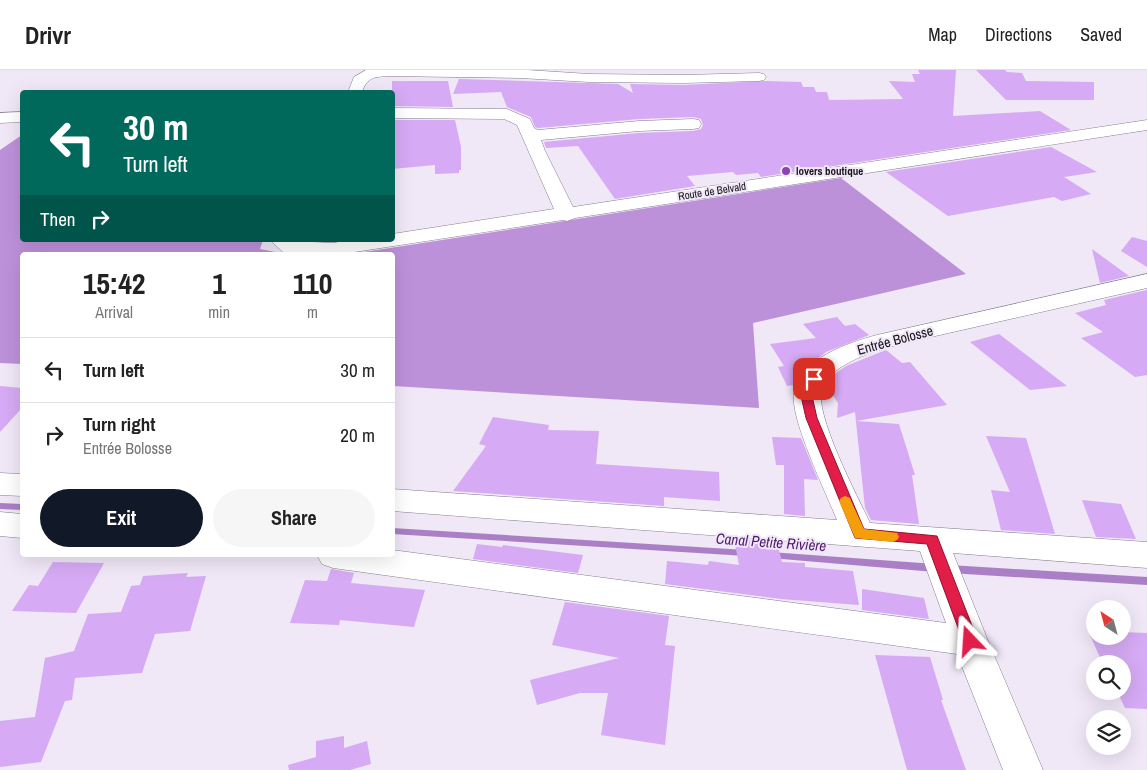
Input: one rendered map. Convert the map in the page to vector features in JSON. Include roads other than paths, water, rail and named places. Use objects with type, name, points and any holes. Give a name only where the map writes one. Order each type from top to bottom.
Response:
[{"type":"street","points":[[356,90],[358,80],[367,72],[520,74],[589,78],[684,79],[759,77]]},
{"type":"street","points":[[395,113],[507,114],[524,122],[567,215]]},
{"type":"street","points":[[0,118],[20,117]]},
{"type":"street","points":[[531,134],[693,124]]},
{"type":"street","name":"Route de Belvald","points":[[395,240],[1147,126]]},
{"type":"street","name":"Route de Belvald","points":[[282,242],[290,248],[303,250],[334,249],[382,242]]},
{"type":"street","name":"Entrée Bolosse","points":[[859,534],[824,451],[806,396],[814,379],[830,363],[849,353],[892,339],[1147,281]]},
{"type":"street","points":[[0,484],[20,485]]},
{"type":"street","points":[[395,500],[1147,555]]},
{"type":"street","points":[[0,524],[20,526]]},
{"type":"street","points":[[932,539],[970,641],[1023,770]]},
{"type":"street","points":[[348,557],[970,641]]},
{"type":"waterway","name":"Canal Petite Rivière","points":[[0,506],[20,507]]},
{"type":"waterway","name":"Canal Petite Rivière","points":[[395,531],[746,553]]},
{"type":"waterway","name":"Canal Petite Rivière","points":[[770,555],[935,568]]},
{"type":"waterway","name":"Canal Petite Rivière","points":[[949,569],[1147,581]]},
{"type":"place","name":"lovers boutique","points":[[786,171]]}]
